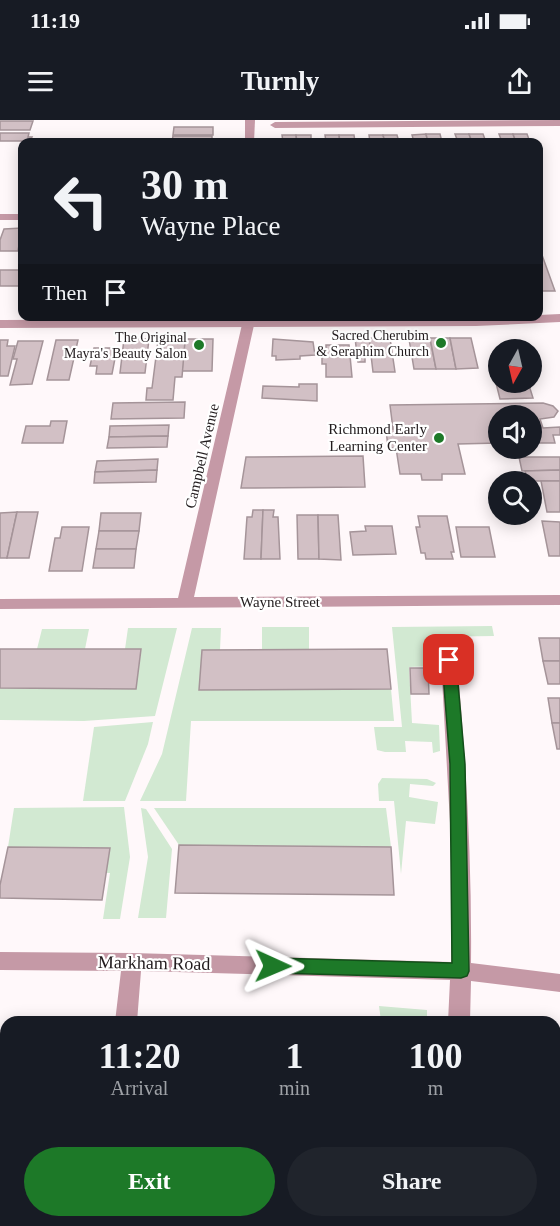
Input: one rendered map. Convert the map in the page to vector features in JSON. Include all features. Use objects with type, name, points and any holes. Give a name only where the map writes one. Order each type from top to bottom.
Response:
[{"type":"street","points":[[249,120],[250,138]]},
{"type":"street","points":[[275,125],[560,123]]},
{"type":"street","points":[[0,217],[18,217]]},
{"type":"street","points":[[543,319],[560,318]]},
{"type":"street","points":[[0,324],[188,321]]},
{"type":"street","name":"Campbell Avenue","points":[[184,603],[250,321]]},
{"type":"street","points":[[363,321],[497,321]]},
{"type":"street","name":"Wayne Street","points":[[0,604],[560,600]]},
{"type":"street","points":[[449,660],[457,764],[461,971],[459,1016]]},
{"type":"street","name":"Markham Road","points":[[0,961],[132,962],[461,971],[560,983]]},
{"type":"street","points":[[127,1016],[132,962]]},
{"type":"green space","points":[[492,626],[494,636],[430,637],[434,666],[409,667],[412,723],[439,725],[440,751],[433,753],[432,742],[405,741],[406,752],[377,750],[374,727],[402,727],[392,627]]},
{"type":"green space","points":[[262,627],[309,627],[309,649],[262,649]]},
{"type":"green space","points":[[128,628],[177,628],[155,716],[84,721],[0,720],[0,688],[136,689],[141,650],[125,649]]},
{"type":"green space","points":[[192,628],[221,628],[220,650],[202,650],[199,689],[391,689],[394,721],[191,721],[186,801],[140,801],[162,754]]},
{"type":"green space","points":[[42,629],[89,629],[85,649],[37,649]]},
{"type":"green space","points":[[153,722],[148,744],[125,801],[83,801],[94,727]]},
{"type":"green space","points":[[382,778],[427,779],[436,783],[433,786],[410,784],[409,797],[438,802],[435,824],[406,821],[401,874],[394,801],[379,801],[378,784]]},
{"type":"green space","points":[[124,807],[130,857],[120,919],[103,919],[110,873],[106,873],[110,848],[8,847],[14,808]]},
{"type":"green space","points":[[141,808],[146,809],[172,849],[166,918],[138,918],[148,857]]},
{"type":"green space","points":[[154,808],[386,808],[391,847],[179,845]]},
{"type":"green space","points":[[379,1006],[427,1010],[427,1016],[380,1016]]},
{"type":"building","points":[[0,121],[33,121],[30,130],[0,130]]},
{"type":"building","points":[[174,127],[213,127],[213,135],[173,135]]},
{"type":"building","points":[[0,133],[29,133],[28,137],[32,137],[18,138],[18,141],[0,141]]},
{"type":"building","points":[[426,134],[427,138],[413,138],[412,135]]},
{"type":"building","points":[[426,134],[440,134],[441,138],[427,138]]},
{"type":"building","points":[[455,134],[469,134],[470,138],[456,138]]},
{"type":"building","points":[[469,134],[483,134],[484,138],[470,138]]},
{"type":"building","points":[[499,134],[513,134],[514,138],[500,138]]},
{"type":"building","points":[[513,134],[527,134],[528,138],[514,138]]},
{"type":"building","points":[[282,135],[296,135],[296,138],[282,138]]},
{"type":"building","points":[[296,135],[311,135],[311,138],[296,138]]},
{"type":"building","points":[[325,135],[339,135],[339,138],[325,138]]},
{"type":"building","points":[[339,135],[354,135],[354,138],[339,138]]},
{"type":"building","points":[[369,135],[383,135],[384,138],[369,138]]},
{"type":"building","points":[[383,135],[397,135],[398,138],[384,138]]},
{"type":"building","points":[[173,136],[212,136],[212,138],[173,138]]},
{"type":"building","points":[[18,228],[18,251],[0,251],[0,240],[4,229]]},
{"type":"building","points":[[543,258],[555,291],[543,291]]},
{"type":"building","points":[[0,270],[18,270],[18,286],[0,286]]},
{"type":"building","points":[[355,338],[369,338],[372,357],[365,357],[365,362],[358,362]]},
{"type":"building","points":[[369,338],[390,338],[395,372],[373,372]]},
{"type":"building","points":[[430,338],[436,369],[414,369],[409,339]]},
{"type":"building","points":[[430,338],[450,338],[456,369],[436,369]]},
{"type":"building","points":[[450,338],[471,338],[478,368],[456,369]]},
{"type":"building","points":[[124,339],[149,339],[145,373],[120,373]]},
{"type":"building","points":[[185,339],[213,339],[212,371],[182,371]]},
{"type":"building","points":[[273,339],[313,342],[315,355],[300,356],[300,359],[276,360],[276,356],[272,356]]},
{"type":"building","points":[[0,340],[8,340],[7,346],[15,346],[8,376],[0,376]]},
{"type":"building","points":[[56,340],[78,340],[69,380],[47,380]]},
{"type":"building","points":[[18,341],[43,341],[32,384],[10,385],[17,359],[13,359]]},
{"type":"building","points":[[158,341],[185,341],[182,377],[175,377],[173,400],[146,400],[147,388],[152,388]]},
{"type":"building","points":[[326,345],[349,345],[352,377],[326,377],[326,364],[322,364],[322,356],[326,356]]},
{"type":"building","points":[[94,348],[117,348],[112,374],[96,374],[97,366],[90,366]]},
{"type":"building","points":[[299,384],[317,384],[317,401],[262,398],[263,386],[299,387]]},
{"type":"building","points":[[498,393],[531,393],[533,398],[500,399]]},
{"type":"building","points":[[185,402],[184,418],[111,419],[113,403]]},
{"type":"building","points":[[543,403],[553,406],[558,411],[554,417],[542,419],[542,405],[488,405],[488,443],[458,444],[465,474],[442,474],[442,480],[422,480],[421,474],[400,474],[396,448],[388,448],[386,429],[393,429],[390,405]]},
{"type":"building","points":[[51,421],[67,421],[63,443],[22,443],[26,426],[50,426]]},
{"type":"building","points":[[169,425],[168,436],[109,437],[110,426]]},
{"type":"building","points":[[542,425],[543,428],[560,427],[560,435],[553,435],[555,443],[542,443]]},
{"type":"building","points":[[168,436],[167,447],[107,448],[109,437]]},
{"type":"building","points":[[363,456],[365,487],[241,488],[246,457]]},
{"type":"building","points":[[560,457],[560,470],[522,471],[519,459]]},
{"type":"building","points":[[158,459],[157,470],[95,472],[97,461]]},
{"type":"building","points":[[157,470],[156,482],[94,483],[95,472]]},
{"type":"building","points":[[560,470],[560,481],[542,481],[542,471],[525,471]]},
{"type":"building","points":[[542,481],[560,481],[560,512],[547,512]]},
{"type":"building","points":[[253,510],[263,510],[261,559],[244,559],[247,517],[252,517]]},
{"type":"building","points":[[263,510],[274,510],[273,517],[278,517],[280,559],[261,559]]},
{"type":"building","points":[[17,512],[7,558],[0,558],[0,513]]},
{"type":"building","points":[[17,512],[38,512],[29,558],[7,558]]},
{"type":"building","points":[[101,513],[141,513],[139,531],[99,531]]},
{"type":"building","points":[[297,515],[318,515],[319,559],[298,559]]},
{"type":"building","points":[[318,515],[338,515],[341,560],[319,559]]},
{"type":"building","points":[[418,516],[447,516],[454,552],[451,552],[453,559],[426,559],[425,553],[421,553],[416,527],[420,527]]},
{"type":"building","points":[[542,521],[560,522],[560,556],[549,556]]},
{"type":"building","points":[[365,526],[392,526],[396,554],[353,555],[350,532],[366,531]]},
{"type":"building","points":[[62,527],[89,527],[82,571],[49,571],[55,538],[60,538]]},
{"type":"building","points":[[456,527],[489,527],[495,557],[461,557]]},
{"type":"building","points":[[99,531],[139,531],[136,549],[96,549]]},
{"type":"building","points":[[96,549],[136,549],[134,568],[93,568]]},
{"type":"building","points":[[539,638],[560,638],[560,661],[543,661]]},
{"type":"building","points":[[0,649],[141,649],[136,689],[0,688]]},
{"type":"building","points":[[387,649],[391,689],[199,690],[202,650]]},
{"type":"building","points":[[543,661],[560,661],[560,684],[548,684]]},
{"type":"building","points":[[410,668],[428,668],[429,694],[411,694]]},
{"type":"building","points":[[548,698],[560,698],[560,723],[552,723]]},
{"type":"building","points":[[552,723],[560,723],[560,749],[557,749]]},
{"type":"building","points":[[179,845],[391,847],[394,895],[175,893]]},
{"type":"building","points":[[8,847],[110,848],[102,900],[0,898],[0,885]]},
{"type":"place","name":"Sacred Cherubim & Seraphim Church","points":[[441,343]]},
{"type":"place","name":"The Original Mayra's Beauty Salon","points":[[199,345]]},
{"type":"place","name":"Richmond Early Learning Center","points":[[439,438]]},
{"type":"route","points":[[273,966],[461,971],[457,764],[449,660]]}]
